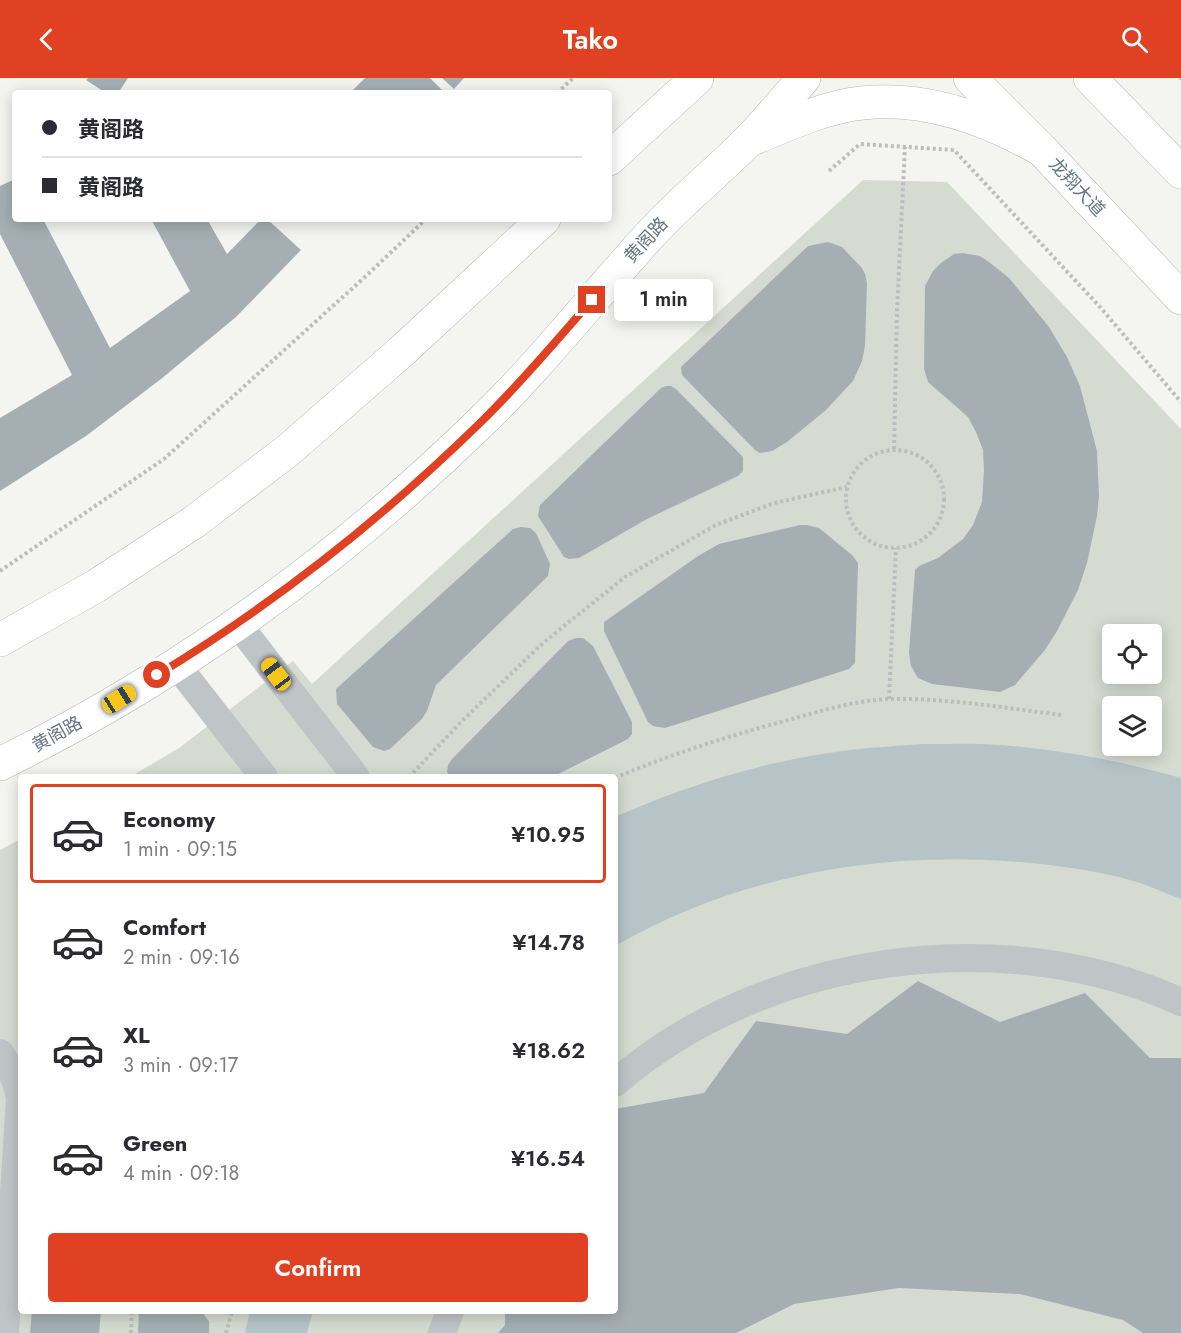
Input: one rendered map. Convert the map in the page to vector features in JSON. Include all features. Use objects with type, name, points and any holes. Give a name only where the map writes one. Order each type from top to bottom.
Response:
[{"type":"main road","points":[[612,156],[696,78]]},
{"type":"main road","name":"黄阁路","points":[[0,764],[62,734],[176,664],[237,623],[334,551],[394,502],[482,422],[517,386],[653,232],[747,141],[804,78]]},
{"type":"main road","name":"龙翔大道","points":[[970,78],[1042,150],[1181,298]]},
{"type":"main road","points":[[1090,78],[1181,172]]},
{"type":"main road","points":[[747,141],[819,113],[861,103],[889,103],[930,105],[979,119],[1009,131],[1042,150]]},
{"type":"main road","points":[[0,640],[96,586],[184,528],[286,453],[402,351],[541,222]]},
{"type":"lane","points":[[237,623],[354,774]]},
{"type":"lane","points":[[176,664],[262,774]]},
{"type":"lane","points":[[618,1081],[655,1053],[693,1029],[744,1004],[818,977],[907,960],[952,957],[997,958],[1042,963],[1086,971],[1130,983],[1181,1002]]},
{"type":"lane","points":[[0,1053],[12,1071],[18,1087]]},
{"type":"lane","points":[[5,1333],[18,1130]]},
{"type":"lane","points":[[442,1333],[449,1314]]},
{"type":"path","points":[[560,90],[573,78]]},
{"type":"path","points":[[829,171],[860,144],[954,150],[1100,308],[1181,402]]},
{"type":"path","points":[[894,449],[897,310],[905,147]]},
{"type":"path","points":[[0,571],[164,459],[423,222]]},
{"type":"path","points":[[894,449],[919,456],[929,463],[942,485],[944,498],[938,523],[930,533],[908,546],[896,548],[883,547],[871,542],[852,524],[847,513],[847,487],[860,464],[870,457],[894,449]]},
{"type":"path","points":[[412,774],[463,720],[543,643],[625,577],[716,525],[774,503],[847,487]]},
{"type":"path","points":[[889,699],[896,548]]},
{"type":"path","points":[[618,777],[659,759],[740,732],[843,705],[889,699],[959,701],[1062,715]]},
{"type":"path","points":[[131,1333],[132,1314]]},
{"type":"path","points":[[226,1333],[231,1314]]},
{"type":"shaded area","points":[[863,180],[947,182],[1181,429],[1181,1333],[0,1333],[0,850],[18,841],[18,1314],[618,1314],[618,774],[135,774],[179,748],[293,661],[312,684]]},
{"type":"shaded area","points":[[923,744],[992,744],[1092,757],[1181,778],[1181,899],[1118,877],[1040,864],[985,860],[876,863],[821,871],[767,883],[715,900],[664,921],[618,944],[618,816],[672,794],[730,775],[789,760],[850,750]]},
{"type":"shaded area","points":[[249,1314],[312,1314],[307,1333],[245,1333]]},
{"type":"building","points":[[88,78],[128,78],[120,90],[101,90],[86,80]]},
{"type":"building","points":[[365,78],[430,78],[442,90],[353,90]]},
{"type":"building","points":[[442,78],[464,78],[454,89]]},
{"type":"building","points":[[12,180],[12,222],[45,222],[110,348],[190,291],[153,222],[209,222],[227,254],[258,222],[270,222],[301,250],[236,317],[161,379],[86,436],[0,491],[0,418],[72,375],[0,234],[0,186]]},
{"type":"building","points":[[828,242],[842,247],[865,274],[867,283],[865,346],[862,361],[853,381],[826,410],[787,442],[772,451],[760,453],[682,375],[681,367],[808,246]]},
{"type":"building","points":[[954,254],[980,256],[1009,278],[1049,327],[1067,357],[1080,386],[1097,451],[1099,496],[1097,516],[1087,563],[1078,590],[1045,650],[1015,685],[1000,692],[932,684],[918,678],[911,666],[909,653],[915,570],[938,558],[963,539],[973,525],[982,502],[983,450],[976,432],[968,417],[928,382],[924,369],[925,286],[933,271],[941,263]]},
{"type":"building","points":[[666,386],[676,389],[743,457],[743,471],[738,476],[647,519],[579,558],[564,557],[538,516],[540,505],[661,388]]},
{"type":"building","points":[[800,525],[819,528],[852,555],[858,563],[855,663],[849,669],[665,728],[653,726],[648,722],[604,631],[604,622],[698,556],[719,544]]},
{"type":"building","points":[[530,528],[536,533],[550,564],[548,576],[436,685],[422,719],[390,749],[384,751],[373,747],[337,704],[336,689],[513,529]]},
{"type":"building","points":[[583,638],[593,646],[632,722],[632,734],[628,739],[558,774],[448,774],[448,765],[452,759],[568,641]]},
{"type":"building","points":[[918,981],[1000,1022],[1085,993],[1150,1058],[1181,1058],[1181,1333],[1143,1333],[1123,1320],[1020,1294],[899,1288],[794,1304],[736,1333],[498,1333],[505,1325],[505,1314],[618,1314],[618,1108],[704,1093],[756,1021],[847,1034]]},
{"type":"building","points":[[32,1314],[101,1314],[99,1333],[30,1333]]},
{"type":"building","points":[[139,1314],[203,1314],[209,1321],[209,1333],[138,1333]]},
{"type":"route","points":[[157,675],[237,623],[317,565],[394,502],[482,422],[517,386],[592,300]]}]
